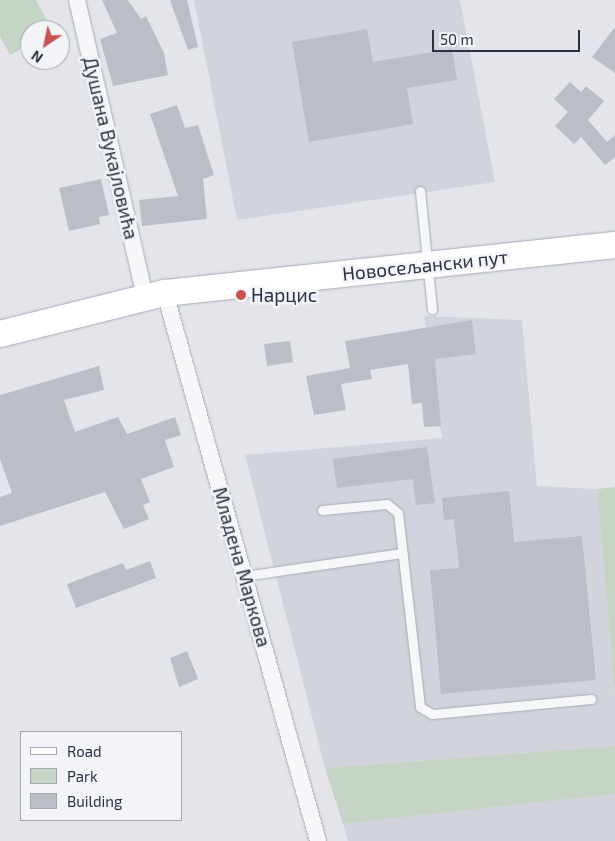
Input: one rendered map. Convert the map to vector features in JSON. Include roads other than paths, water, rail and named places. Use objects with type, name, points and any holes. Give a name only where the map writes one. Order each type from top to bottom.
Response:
[{"type":"main road","name":"Новосељански пут","points":[[0,334],[155,295],[426,264],[615,245]]},
{"type":"street","name":"Душана Вукајловића","points":[[77,0],[155,295]]},
{"type":"street","name":"Младена Маркова","points":[[155,295],[244,576],[318,841]]},
{"type":"lane","points":[[420,191],[432,309]]},
{"type":"lane","points":[[322,510],[388,504],[398,513],[420,707],[432,714],[591,699]]},
{"type":"lane","points":[[244,576],[402,553]]},
{"type":"place","name":"Нарцис","points":[[241,295]]}]
